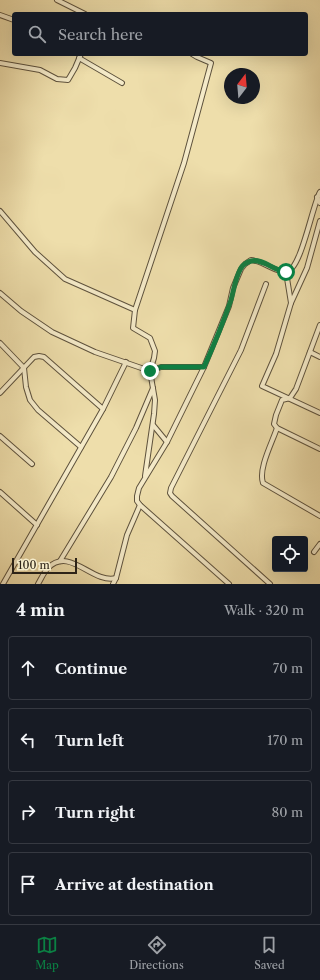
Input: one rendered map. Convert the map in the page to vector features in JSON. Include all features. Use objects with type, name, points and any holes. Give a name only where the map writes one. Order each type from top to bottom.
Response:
[{"type":"street","points":[[57,0],[82,12]]},
{"type":"street","points":[[0,15],[12,19]]},
{"type":"street","points":[[0,63],[40,70],[57,78],[68,80],[80,56],[122,83]]},
{"type":"street","points":[[144,478],[153,424],[155,400],[150,371],[155,351],[150,338],[133,328],[135,310],[184,163],[211,63],[194,56]]},
{"type":"street","points":[[229,584],[140,505],[137,501],[137,496],[144,478],[167,442],[204,367],[229,306],[233,288],[241,269],[251,260],[280,271],[290,271],[299,256],[317,197],[320,192]]},
{"type":"street","points":[[317,197],[320,203]]},
{"type":"street","points":[[0,211],[34,252],[64,279],[135,310]]},
{"type":"street","points":[[320,221],[307,268],[291,303],[276,354],[262,386],[290,398],[320,414]]},
{"type":"street","points":[[286,272],[291,303]]},
{"type":"street","points":[[266,284],[241,350],[171,488],[170,493],[270,584]]},
{"type":"street","points":[[0,293],[21,311],[52,332],[94,352],[150,371],[161,367],[204,367]]},
{"type":"street","points":[[320,325],[296,389],[290,398],[282,400],[274,424],[277,428],[320,449]]},
{"type":"street","points":[[0,343],[24,368],[24,379],[30,400],[38,410],[81,447]]},
{"type":"street","points":[[310,352],[320,356]]},
{"type":"street","points":[[0,393],[34,357],[39,356],[44,357],[103,409]]},
{"type":"street","points":[[3,584],[103,409],[126,362]]},
{"type":"street","points":[[38,584],[47,569],[56,562],[60,561],[111,477],[136,428],[153,388]]},
{"type":"street","points":[[153,424],[167,442]]},
{"type":"street","points":[[277,428],[262,470],[261,478],[263,483],[320,516]]},
{"type":"street","points":[[0,436],[32,464]]},
{"type":"street","points":[[0,492],[37,524]]},
{"type":"street","points":[[113,584],[116,578],[127,535],[140,505]]},
{"type":"street","points":[[314,552],[320,544]]},
{"type":"street","points":[[60,561],[67,563],[98,580],[106,582],[116,578]]},
{"type":"route","points":[[150,371],[161,367],[204,367],[232,298],[233,288],[241,269],[245,264],[251,260],[257,261],[286,272]]}]
